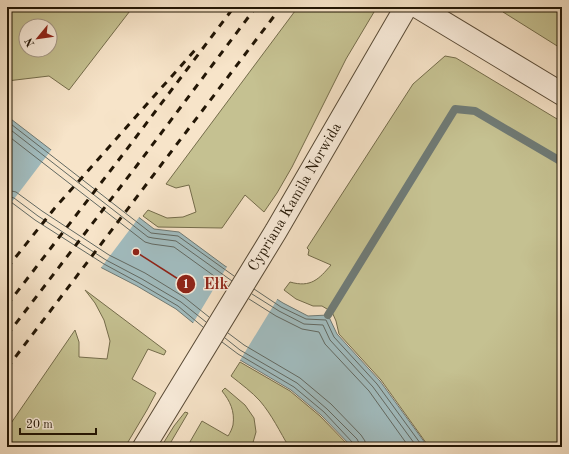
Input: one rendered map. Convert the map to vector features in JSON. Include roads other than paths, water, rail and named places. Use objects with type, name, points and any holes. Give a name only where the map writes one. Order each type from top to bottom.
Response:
[{"type":"street","name":"Cypriana Kamila Norwida","points":[[144,447],[276,231],[406,7]]},
{"type":"street","points":[[418,7],[562,94]]},
{"type":"water","points":[[7,116],[154,229],[179,232],[225,266],[283,303],[308,316],[328,315],[337,334],[380,381],[428,447],[352,447],[321,415],[291,390],[235,357],[176,309],[137,286],[102,268],[33,223],[7,204]]},
{"type":"waterway","points":[[328,315],[455,109],[475,111],[562,162]]},
{"type":"railway","points":[[7,305],[234,7]]},
{"type":"railway","points":[[7,335],[256,7]]},
{"type":"railway","points":[[7,368],[281,7]]},
{"type":"railway","points":[[7,268],[54,209],[195,50]]},
{"type":"place","name":"Ełk","points":[[136,252]]}]
